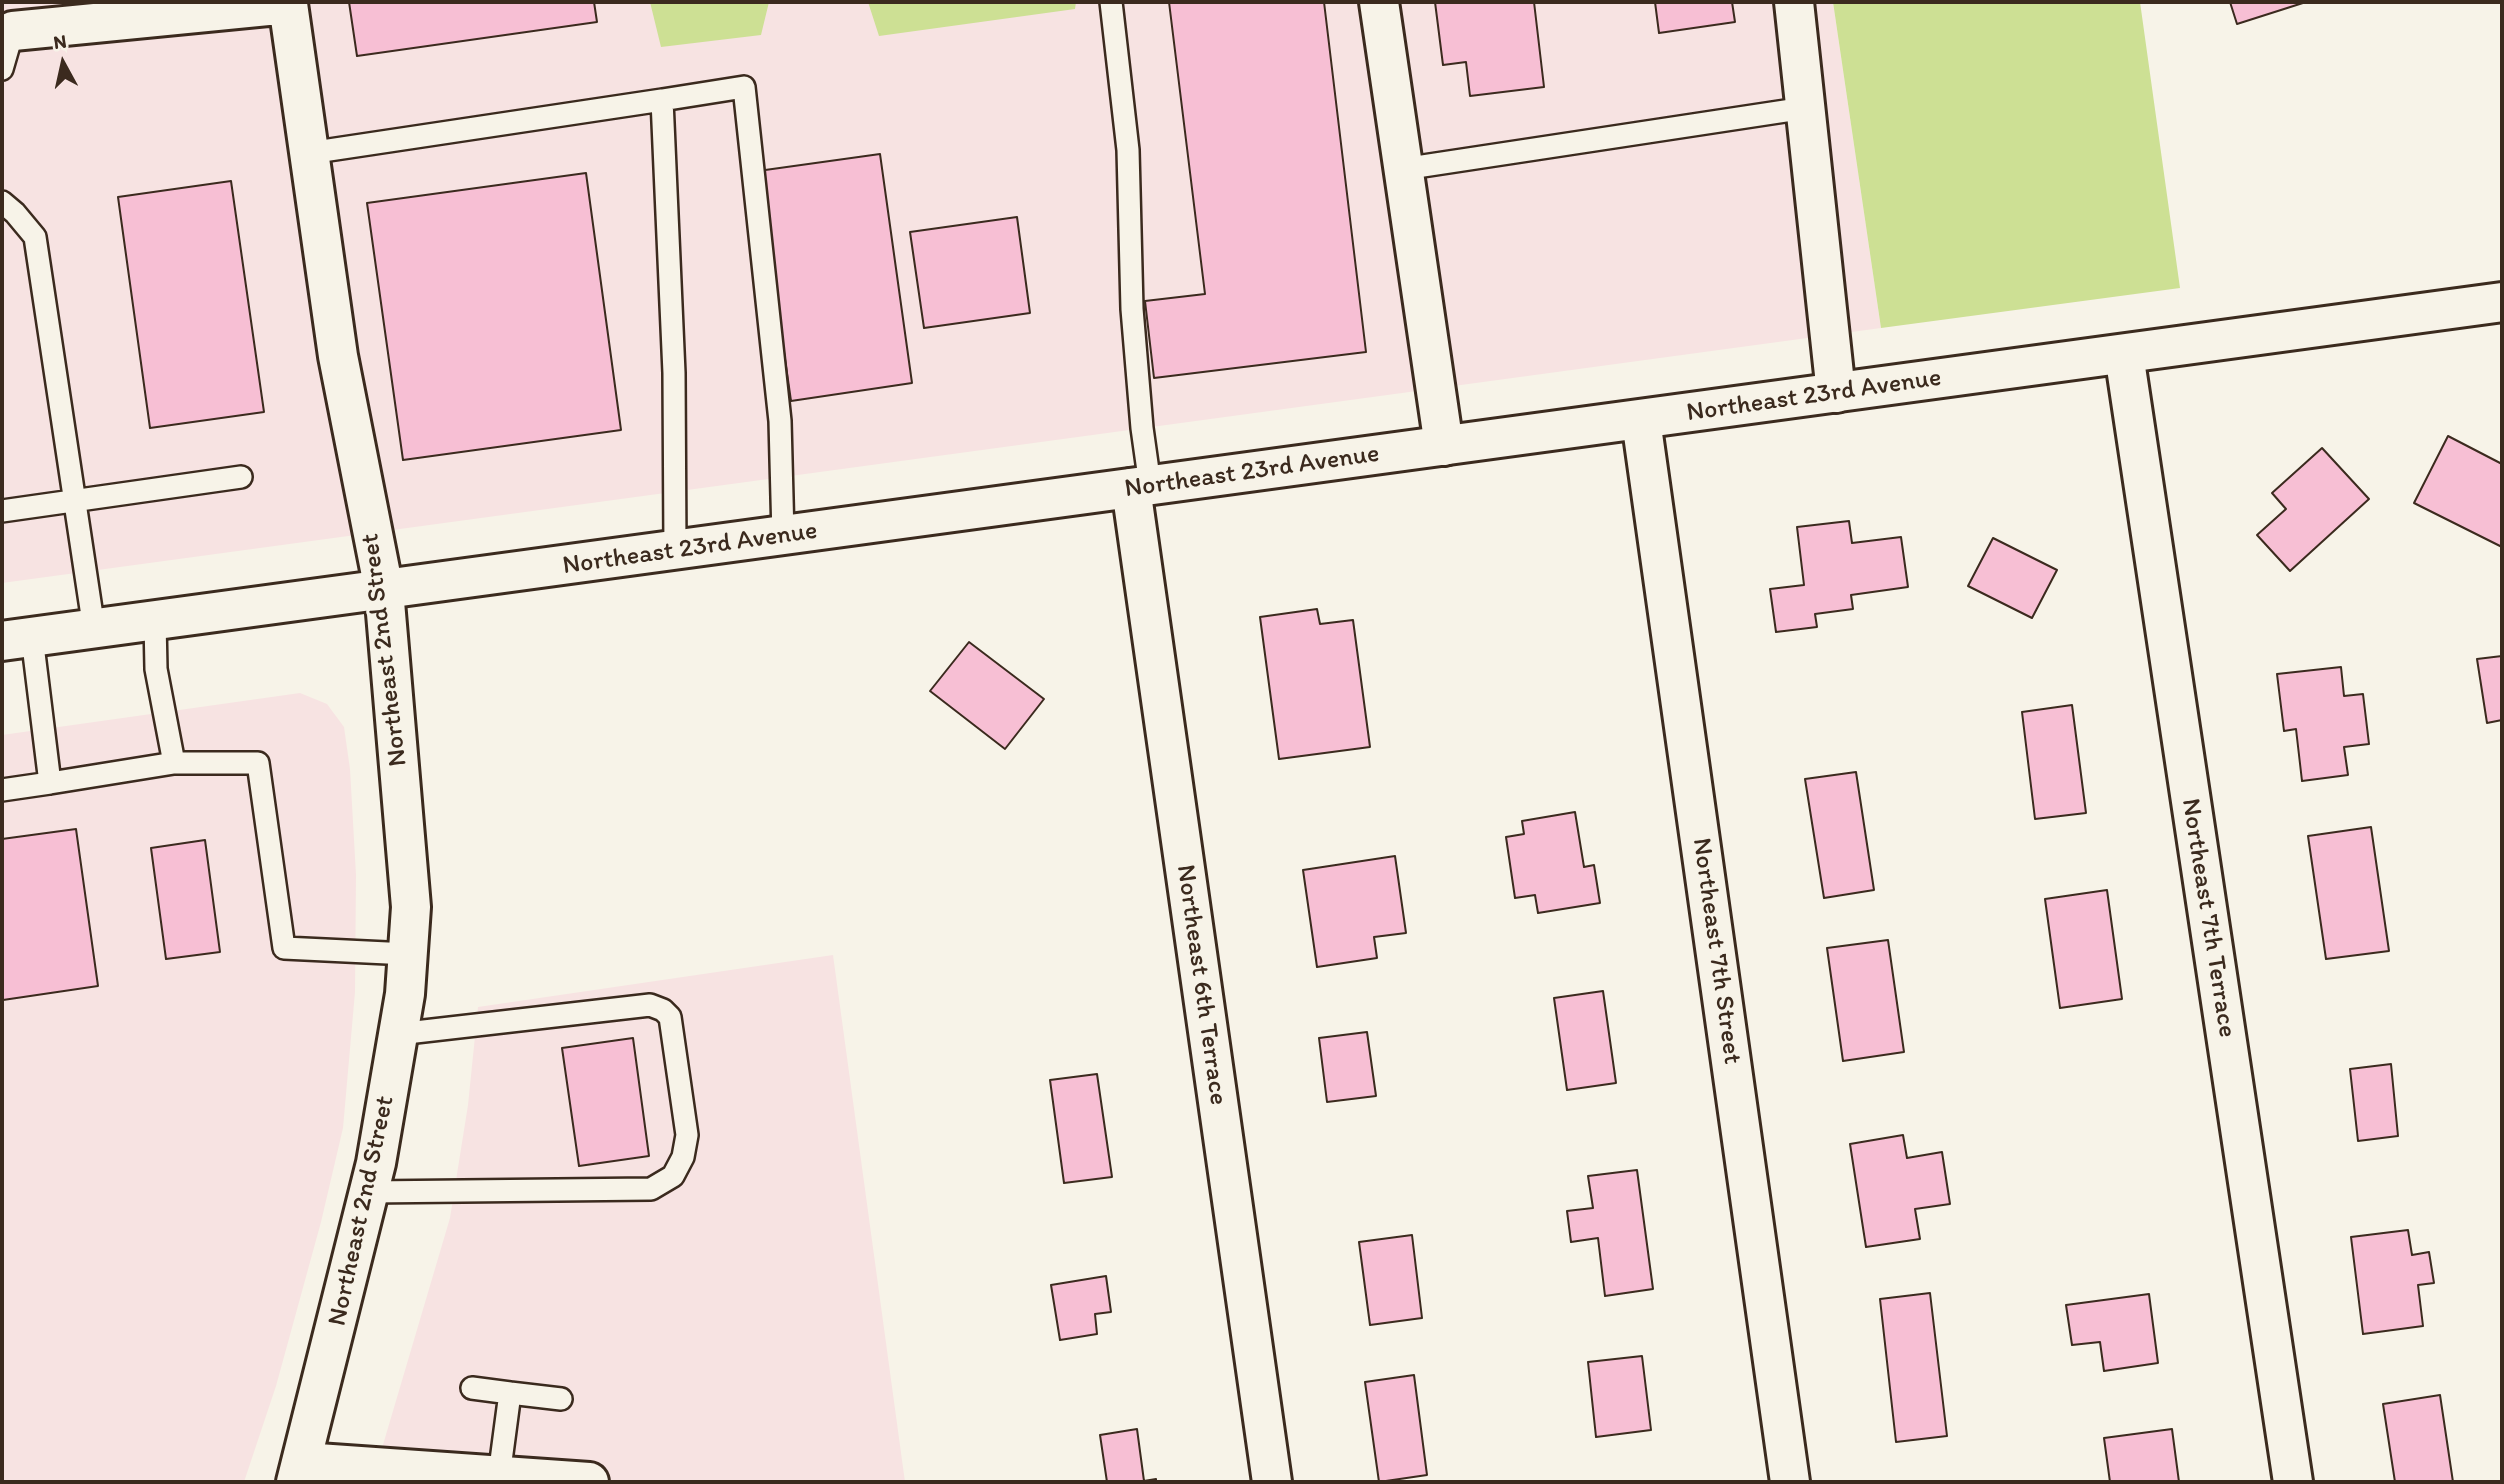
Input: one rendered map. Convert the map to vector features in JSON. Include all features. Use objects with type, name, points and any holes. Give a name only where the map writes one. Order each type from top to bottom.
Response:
[{"type":"street","points":[[1379,2],[1444,446]]},
{"type":"street","points":[[1794,2],[1836,393]]},
{"type":"street","name":"Northeast 2nd Street","points":[[13,31],[288,4],[338,356],[384,590],[411,907],[405,994],[369,1192],[299,1472]]},
{"type":"street","name":"Northeast 23rd Avenue","points":[[17,639],[2502,302]]},
{"type":"street","name":"Northeast 7th Terrace","points":[[2124,354],[2293,1482]]},
{"type":"street","name":"Northeast 7th Street","points":[[1641,420],[1790,1482]]},
{"type":"street","name":"Northeast 6th Terrace","points":[[1141,487],[1272,1482]]},
{"type":"street","points":[[299,1472],[499,1476],[589,1482]]},
{"type":"lane","points":[[1111,2],[1128,150],[1132,309],[1142,428],[1141,487]]},
{"type":"lane","points":[[2,69],[13,31]]},
{"type":"lane","points":[[309,153],[744,87],[780,421],[783,536]]},
{"type":"lane","points":[[662,100],[674,373],[676,551]]},
{"type":"lane","points":[[1403,169],[1805,108]]},
{"type":"lane","points":[[2,202],[35,237],[94,629]]},
{"type":"lane","points":[[2,511],[242,477]]},
{"type":"lane","points":[[155,621],[156,669],[174,763]]},
{"type":"lane","points":[[17,639],[50,783]]},
{"type":"lane","points":[[2,790],[174,763],[258,763],[284,948],[408,954]]},
{"type":"lane","points":[[369,1192],[651,1189],[673,1176],[683,1157],[687,1135],[670,1017],[663,1010],[650,1005],[398,1034]]},
{"type":"lane","points":[[472,1388],[561,1399]]},
{"type":"lane","points":[[499,1476],[510,1393]]},
{"type":"shaded area","points":[[2,2],[1833,2],[1881,328],[2,583]]},
{"type":"shaded area","points":[[300,693],[327,704],[344,727],[350,769],[356,875],[355,992],[343,1128],[321,1222],[276,1386],[244,1482],[2,1482],[2,735]]},
{"type":"shaded area","points":[[833,955],[905,1482],[372,1482],[450,1218],[468,1105],[478,1007]]},
{"type":"green space","points":[[650,2],[769,2],[761,35],[661,47]]},
{"type":"green space","points":[[868,2],[1076,2],[1075,9],[879,36]]},
{"type":"green space","points":[[1833,2],[2140,2],[2180,288],[1881,328]]},
{"type":"building","points":[[349,2],[594,2],[597,22],[357,56]]},
{"type":"building","points":[[1169,2],[1324,2],[1366,352],[1154,378],[1145,301],[1205,294]]},
{"type":"building","points":[[1435,2],[1534,2],[1544,87],[1470,96],[1466,62],[1443,65]]},
{"type":"building","points":[[1655,2],[1732,2],[1735,22],[1659,33]]},
{"type":"building","points":[[2230,2],[2306,2],[2237,24]]},
{"type":"building","points":[[880,154],[912,383],[791,401],[758,171]]},
{"type":"building","points":[[586,173],[621,430],[403,460],[367,203]]},
{"type":"building","points":[[231,181],[264,412],[150,428],[118,197]]},
{"type":"building","points":[[1017,217],[1030,313],[924,328],[910,232]]},
{"type":"building","points":[[2448,436],[2502,464],[2502,547],[2414,503]]},
{"type":"building","points":[[2322,448],[2369,499],[2290,571],[2257,535],[2286,509],[2272,493]]},
{"type":"building","points":[[1849,521],[1852,543],[1901,537],[1908,587],[1851,595],[1853,609],[1815,614],[1817,627],[1776,632],[1770,589],[1804,585],[1797,527]]},
{"type":"building","points":[[1993,538],[2057,570],[2032,618],[1968,586]]},
{"type":"building","points":[[1317,609],[1320,624],[1353,620],[1370,747],[1279,759],[1260,617]]},
{"type":"building","points":[[969,642],[1044,699],[1005,749],[930,691]]},
{"type":"building","points":[[2502,656],[2502,720],[2487,723],[2477,659]]},
{"type":"building","points":[[2341,667],[2344,696],[2363,694],[2369,744],[2344,747],[2348,775],[2302,781],[2296,729],[2284,731],[2277,674]]},
{"type":"building","points":[[2072,705],[2086,813],[2035,819],[2022,712]]},
{"type":"building","points":[[1856,772],[1874,890],[1824,898],[1805,779]]},
{"type":"building","points":[[1575,812],[1584,867],[1594,865],[1600,903],[1538,913],[1535,895],[1515,898],[1506,837],[1524,834],[1522,821]]},
{"type":"building","points":[[2371,827],[2389,951],[2326,959],[2308,836]]},
{"type":"building","points":[[76,829],[98,986],[3,1000],[2,839]]},
{"type":"building","points":[[205,840],[220,952],[166,959],[151,848]]},
{"type":"building","points":[[1395,856],[1406,933],[1374,937],[1377,958],[1317,967],[1303,870]]},
{"type":"building","points":[[2107,890],[2122,999],[2060,1008],[2045,899]]},
{"type":"building","points":[[1888,940],[1904,1052],[1843,1061],[1827,948]]},
{"type":"building","points":[[1603,991],[1616,1083],[1567,1090],[1554,998]]},
{"type":"building","points":[[1367,1032],[1376,1096],[1327,1102],[1319,1038]]},
{"type":"building","points":[[633,1038],[649,1156],[579,1166],[562,1048]]},
{"type":"building","points":[[2391,1064],[2398,1136],[2358,1141],[2350,1069]]},
{"type":"building","points":[[1097,1074],[1112,1177],[1064,1183],[1050,1080]]},
{"type":"building","points":[[1903,1135],[1907,1158],[1942,1152],[1950,1204],[1915,1209],[1920,1239],[1866,1247],[1850,1144]]},
{"type":"building","points":[[1637,1170],[1653,1289],[1605,1296],[1598,1238],[1571,1242],[1567,1211],[1593,1208],[1588,1176]]},
{"type":"building","points":[[2408,1230],[2412,1255],[2429,1252],[2434,1283],[2418,1285],[2423,1326],[2363,1334],[2351,1237]]},
{"type":"building","points":[[1412,1235],[1422,1318],[1370,1325],[1359,1242]]},
{"type":"building","points":[[1106,1276],[1111,1312],[1095,1314],[1097,1334],[1060,1340],[1051,1285]]},
{"type":"building","points":[[1930,1293],[1947,1436],[1896,1442],[1880,1299]]},
{"type":"building","points":[[2149,1294],[2158,1363],[2104,1371],[2100,1342],[2072,1345],[2066,1305]]},
{"type":"building","points":[[1642,1356],[1651,1430],[1596,1437],[1588,1362]]},
{"type":"building","points":[[1414,1375],[1427,1475],[1379,1482],[1365,1382]]},
{"type":"building","points":[[2440,1395],[2453,1482],[2395,1482],[2383,1404]]},
{"type":"building","points":[[1137,1429],[1144,1481],[1156,1479],[1156,1482],[1107,1482],[1100,1435]]},
{"type":"building","points":[[2172,1429],[2179,1482],[2110,1482],[2104,1438]]}]
